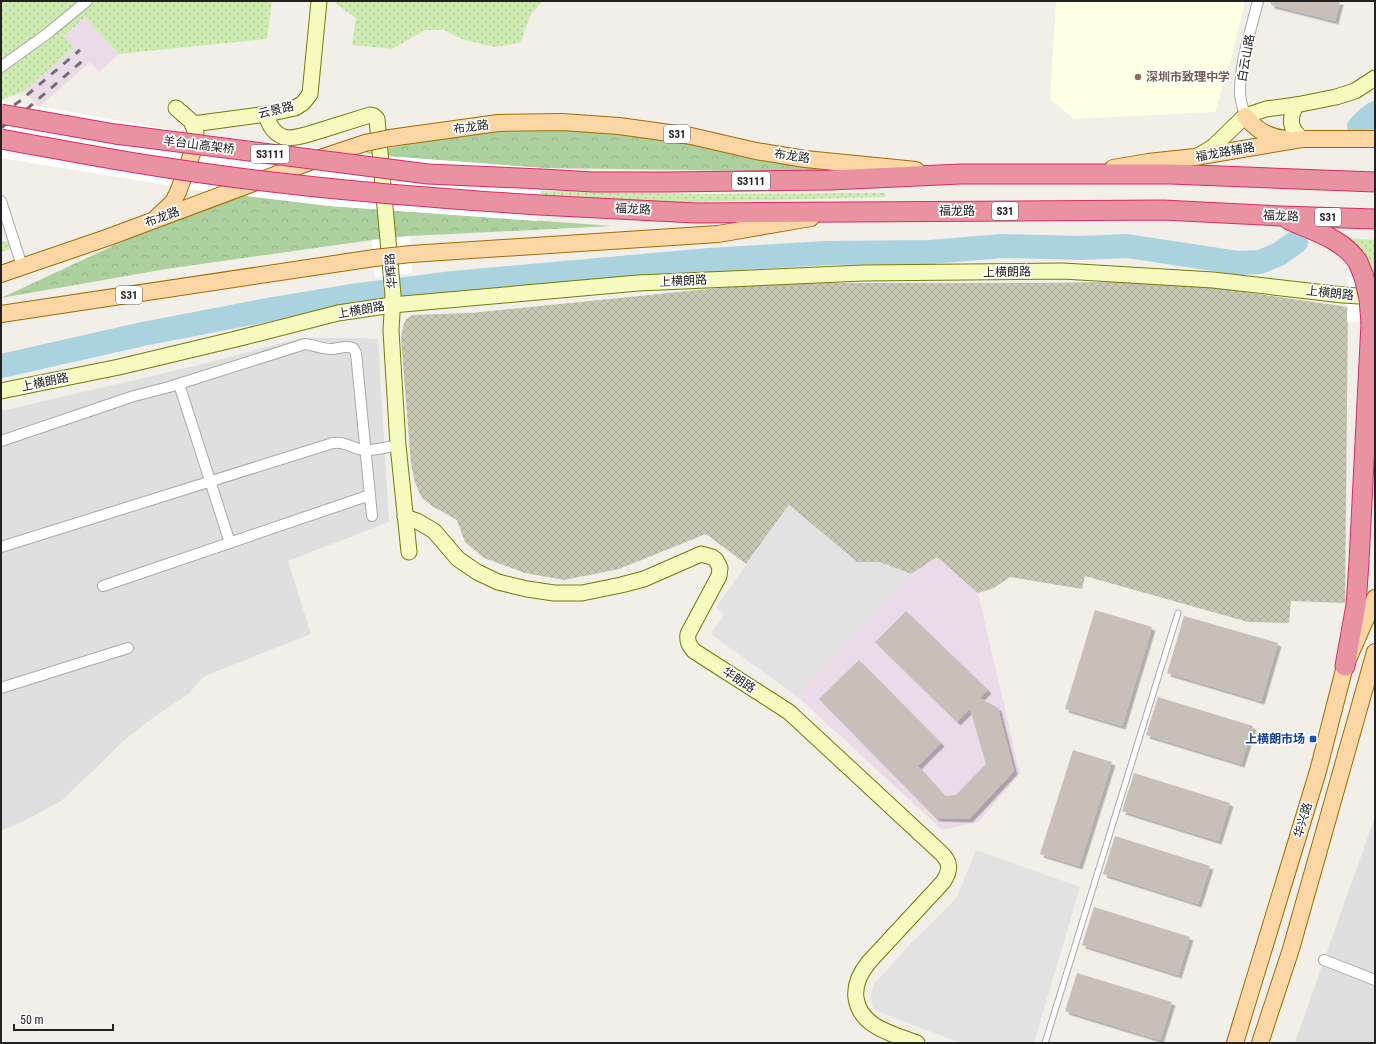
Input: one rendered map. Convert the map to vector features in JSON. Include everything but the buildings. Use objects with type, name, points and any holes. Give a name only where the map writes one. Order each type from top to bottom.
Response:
[{"type":"highway","name":"羊台山高架桥","points":[[1,114],[114,134],[420,173],[541,180],[608,182],[830,180],[961,174]]},
{"type":"highway","name":"福龙路","points":[[1,139],[168,168],[288,184],[424,197],[539,205],[696,213],[1163,210],[1375,219]]},
{"type":"highway","name":"S31","points":[[961,174],[1170,174],[1375,182]]},
{"type":"highway","points":[[1281,216],[1327,236],[1348,250],[1358,263],[1364,277],[1369,299],[1371,323],[1359,562],[1356,605],[1345,666]]},
{"type":"main road","points":[[1245,116],[1259,131],[1270,136],[1302,140]]},
{"type":"main road","name":"布龙路","points":[[1,274],[323,157],[365,144],[390,138],[498,123],[562,122],[619,126],[691,136],[756,151],[805,159],[961,174]]},
{"type":"main road","name":"福龙路辅路","points":[[1076,174],[1302,140],[1375,138]]},
{"type":"main road","points":[[194,148],[202,163],[218,181],[222,184],[238,189]]},
{"type":"main road","points":[[153,220],[173,202],[194,148]]},
{"type":"main road","name":"S31","points":[[5,314],[374,258],[411,254],[718,234],[847,212]]},
{"type":"main road","name":"华兴路","points":[[1235,1043],[1318,771],[1345,666],[1375,598]]},
{"type":"main road","name":"华兴路","points":[[1260,1043],[1291,949],[1375,652]]},
{"type":"street","points":[[1,68],[48,33],[87,1]]},
{"type":"street","name":"云景路","points":[[193,124],[267,114],[295,108],[303,103],[310,94],[319,1]]},
{"type":"street","name":"白云山路","points":[[1245,116],[1240,92],[1241,80],[1246,48],[1258,1]]},
{"type":"street","points":[[1195,157],[1213,147],[1245,116],[1266,108],[1296,105],[1336,97],[1355,91],[1375,78]]},
{"type":"street","points":[[1296,105],[1291,122],[1296,135],[1302,140]]},
{"type":"street","points":[[176,108],[193,124],[196,136],[194,148]]},
{"type":"street","name":"华辉路","points":[[267,114],[268,121],[272,128],[280,135],[288,138],[307,135],[370,115],[376,117],[378,121],[392,295],[391,331],[398,445],[408,552]]},
{"type":"street","points":[[1,201],[22,266]]},
{"type":"street","name":"上横朗路","points":[[2,391],[127,365],[232,340],[338,313],[392,295],[863,273],[1063,271],[1213,280],[1343,295],[1375,297]]},
{"type":"street","points":[[1,441],[134,396],[180,384],[305,344],[332,349],[346,346],[353,348],[356,353],[372,516]]},
{"type":"street","points":[[180,384],[230,543]]},
{"type":"street","points":[[1,547],[338,442],[366,450],[398,445]]},
{"type":"street","points":[[103,586],[370,495]]},
{"type":"street","name":"华朗路","points":[[405,517],[417,521],[434,531],[458,559],[477,572],[498,582],[527,589],[554,593],[582,593],[644,579],[701,554],[712,557],[716,560],[720,568],[719,576],[688,634],[687,642],[690,646],[694,651],[788,712],[940,852],[950,865],[949,871],[943,882],[869,962],[860,974],[857,982],[856,996],[862,1014],[874,1026],[917,1043]]},
{"type":"street","points":[[1,688],[128,648]]},
{"type":"street","points":[[1324,960],[1375,980]]},
{"type":"lane","points":[[1045,1043],[1178,613]]},
{"type":"shaded area","name":"深圳市致理中学","points":[[1056,1],[1245,1],[1232,56],[1215,112],[1074,119],[1050,99]]},
{"type":"shaded area","points":[[85,17],[119,54],[99,72],[90,62],[39,107],[24,91],[74,48],[64,37]]},
{"type":"shaded area","points":[[1174,282],[1348,307],[1345,603],[1291,601],[1289,623],[1248,622],[1085,576],[1082,589],[1010,577],[994,588],[978,593],[937,557],[911,574],[879,562],[857,562],[789,505],[746,564],[706,534],[619,569],[564,580],[525,573],[484,558],[465,542],[457,520],[432,506],[422,498],[415,483],[411,464],[401,338],[406,319],[413,315],[471,313],[738,286],[829,283]]},
{"type":"shaded area","points":[[301,338],[378,339],[389,522],[288,561],[311,634],[205,676],[188,694],[147,722],[121,743],[61,801],[24,821],[1,831],[1,411],[199,365]]},
{"type":"shaded area","points":[[789,505],[857,562],[879,562],[911,574],[875,615],[798,697],[711,634],[724,615],[716,607]]},
{"type":"shaded area","points":[[937,557],[978,593],[1020,774],[978,822],[942,830],[798,697],[875,615],[911,574]]},
{"type":"shaded area","points":[[1375,817],[1375,1043],[1295,1043],[1324,960]]},
{"type":"shaded area","points":[[976,850],[1080,887],[1034,1043],[961,1043],[874,1010],[870,998],[874,984],[916,938],[957,897]]},
{"type":"green space","points":[[1,1],[272,1],[267,39],[119,54],[85,17],[64,36],[74,48],[24,91],[1,100]]},
{"type":"green space","points":[[336,1],[543,1],[531,14],[520,43],[495,47],[464,40],[444,30],[425,30],[392,49],[352,45],[356,18],[336,4]]},
{"type":"green space","points":[[575,130],[662,137],[858,169],[769,171],[542,168],[385,156],[364,153],[414,143],[498,132]]},
{"type":"green space","points":[[541,191],[697,194],[885,193],[885,197],[662,203],[540,200]]},
{"type":"green space","points":[[220,193],[330,206],[613,226],[410,236],[372,240],[166,269],[1,298],[149,229]]},
{"type":"green space","points":[[1347,238],[1375,240],[1375,277],[1370,277]]},
{"type":"green space","points":[[1,242],[18,242],[14,248],[1,252]]},
{"type":"pier","points":[[1,101],[182,132],[385,156],[542,168],[537,221],[330,206],[198,190],[1,158]]},
{"type":"pier","points":[[410,236],[412,273],[375,277],[372,240]]},
{"type":"pier","points":[[1348,277],[1375,277],[1375,323],[1347,322]]},
{"type":"pier","points":[[410,282],[412,293],[378,296],[378,286]]},
{"type":"waterway","points":[[1359,127],[1375,113]]},
{"type":"waterway","points":[[1,366],[143,334],[267,310],[351,296],[453,283],[709,260],[826,253],[930,252],[1003,246],[1080,248],[1127,246],[1239,263],[1260,262],[1279,254],[1296,242]]},
{"type":"railway","points":[[1,114],[20,101],[80,50]]},
{"type":"railway","points":[[1,128],[28,108],[87,57]]},
{"type":"place","name":"深圳市致理中学","points":[[1138,77]]},
{"type":"place","name":"上横朗市场","points":[[1313,739]]}]
